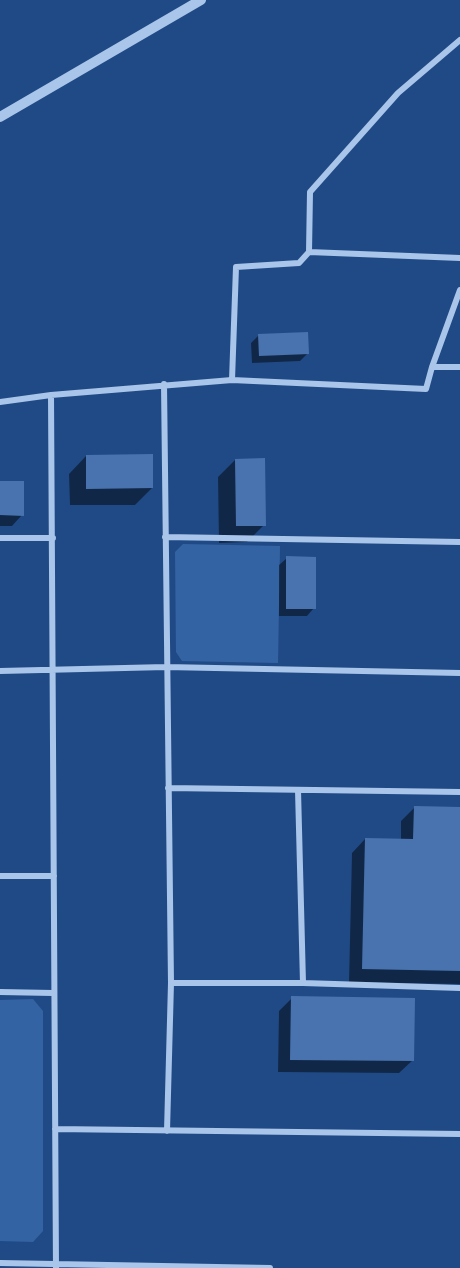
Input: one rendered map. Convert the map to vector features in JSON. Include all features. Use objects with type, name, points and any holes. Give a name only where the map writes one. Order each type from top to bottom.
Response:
[{"type":"street","points":[[0,117],[201,0]]},
{"type":"street","points":[[231,380],[236,267],[299,263],[309,252],[310,192],[398,93],[460,40]]},
{"type":"street","points":[[309,252],[460,258]]},
{"type":"street","points":[[0,402],[164,384],[231,380],[426,389],[460,291]]},
{"type":"street","points":[[432,367],[460,367]]},
{"type":"street","points":[[164,384],[171,984],[167,1131]]},
{"type":"street","points":[[51,395],[56,1266]]},
{"type":"street","points":[[165,537],[460,542]]},
{"type":"street","points":[[0,538],[53,538]]},
{"type":"street","points":[[0,672],[166,667],[460,673]]},
{"type":"street","points":[[168,788],[460,792]]},
{"type":"street","points":[[298,790],[303,983]]},
{"type":"street","points":[[0,876],[54,876]]},
{"type":"street","points":[[171,984],[303,983],[460,988]]},
{"type":"street","points":[[0,992],[53,993]]},
{"type":"street","points":[[55,1129],[460,1134]]},
{"type":"street","points":[[0,1263],[56,1266],[270,1268]]},
{"type":"shaded area","points":[[183,544],[280,546],[278,663],[182,661],[176,652],[175,552]]},
{"type":"shaded area","points":[[33,999],[43,1011],[43,1231],[33,1242],[0,1241],[0,1000]]},
{"type":"building","points":[[308,332],[309,354],[259,356],[258,334]]},
{"type":"building","points":[[153,454],[153,488],[86,489],[86,455]]},
{"type":"building","points":[[265,458],[266,526],[236,526],[235,459]]},
{"type":"building","points":[[0,481],[24,481],[24,516],[0,515]]},
{"type":"building","points":[[286,556],[316,557],[316,609],[286,609]]},
{"type":"building","points":[[414,806],[460,807],[460,971],[362,969],[365,838],[413,839]]},
{"type":"building","points":[[291,996],[415,998],[414,1061],[290,1060]]}]
